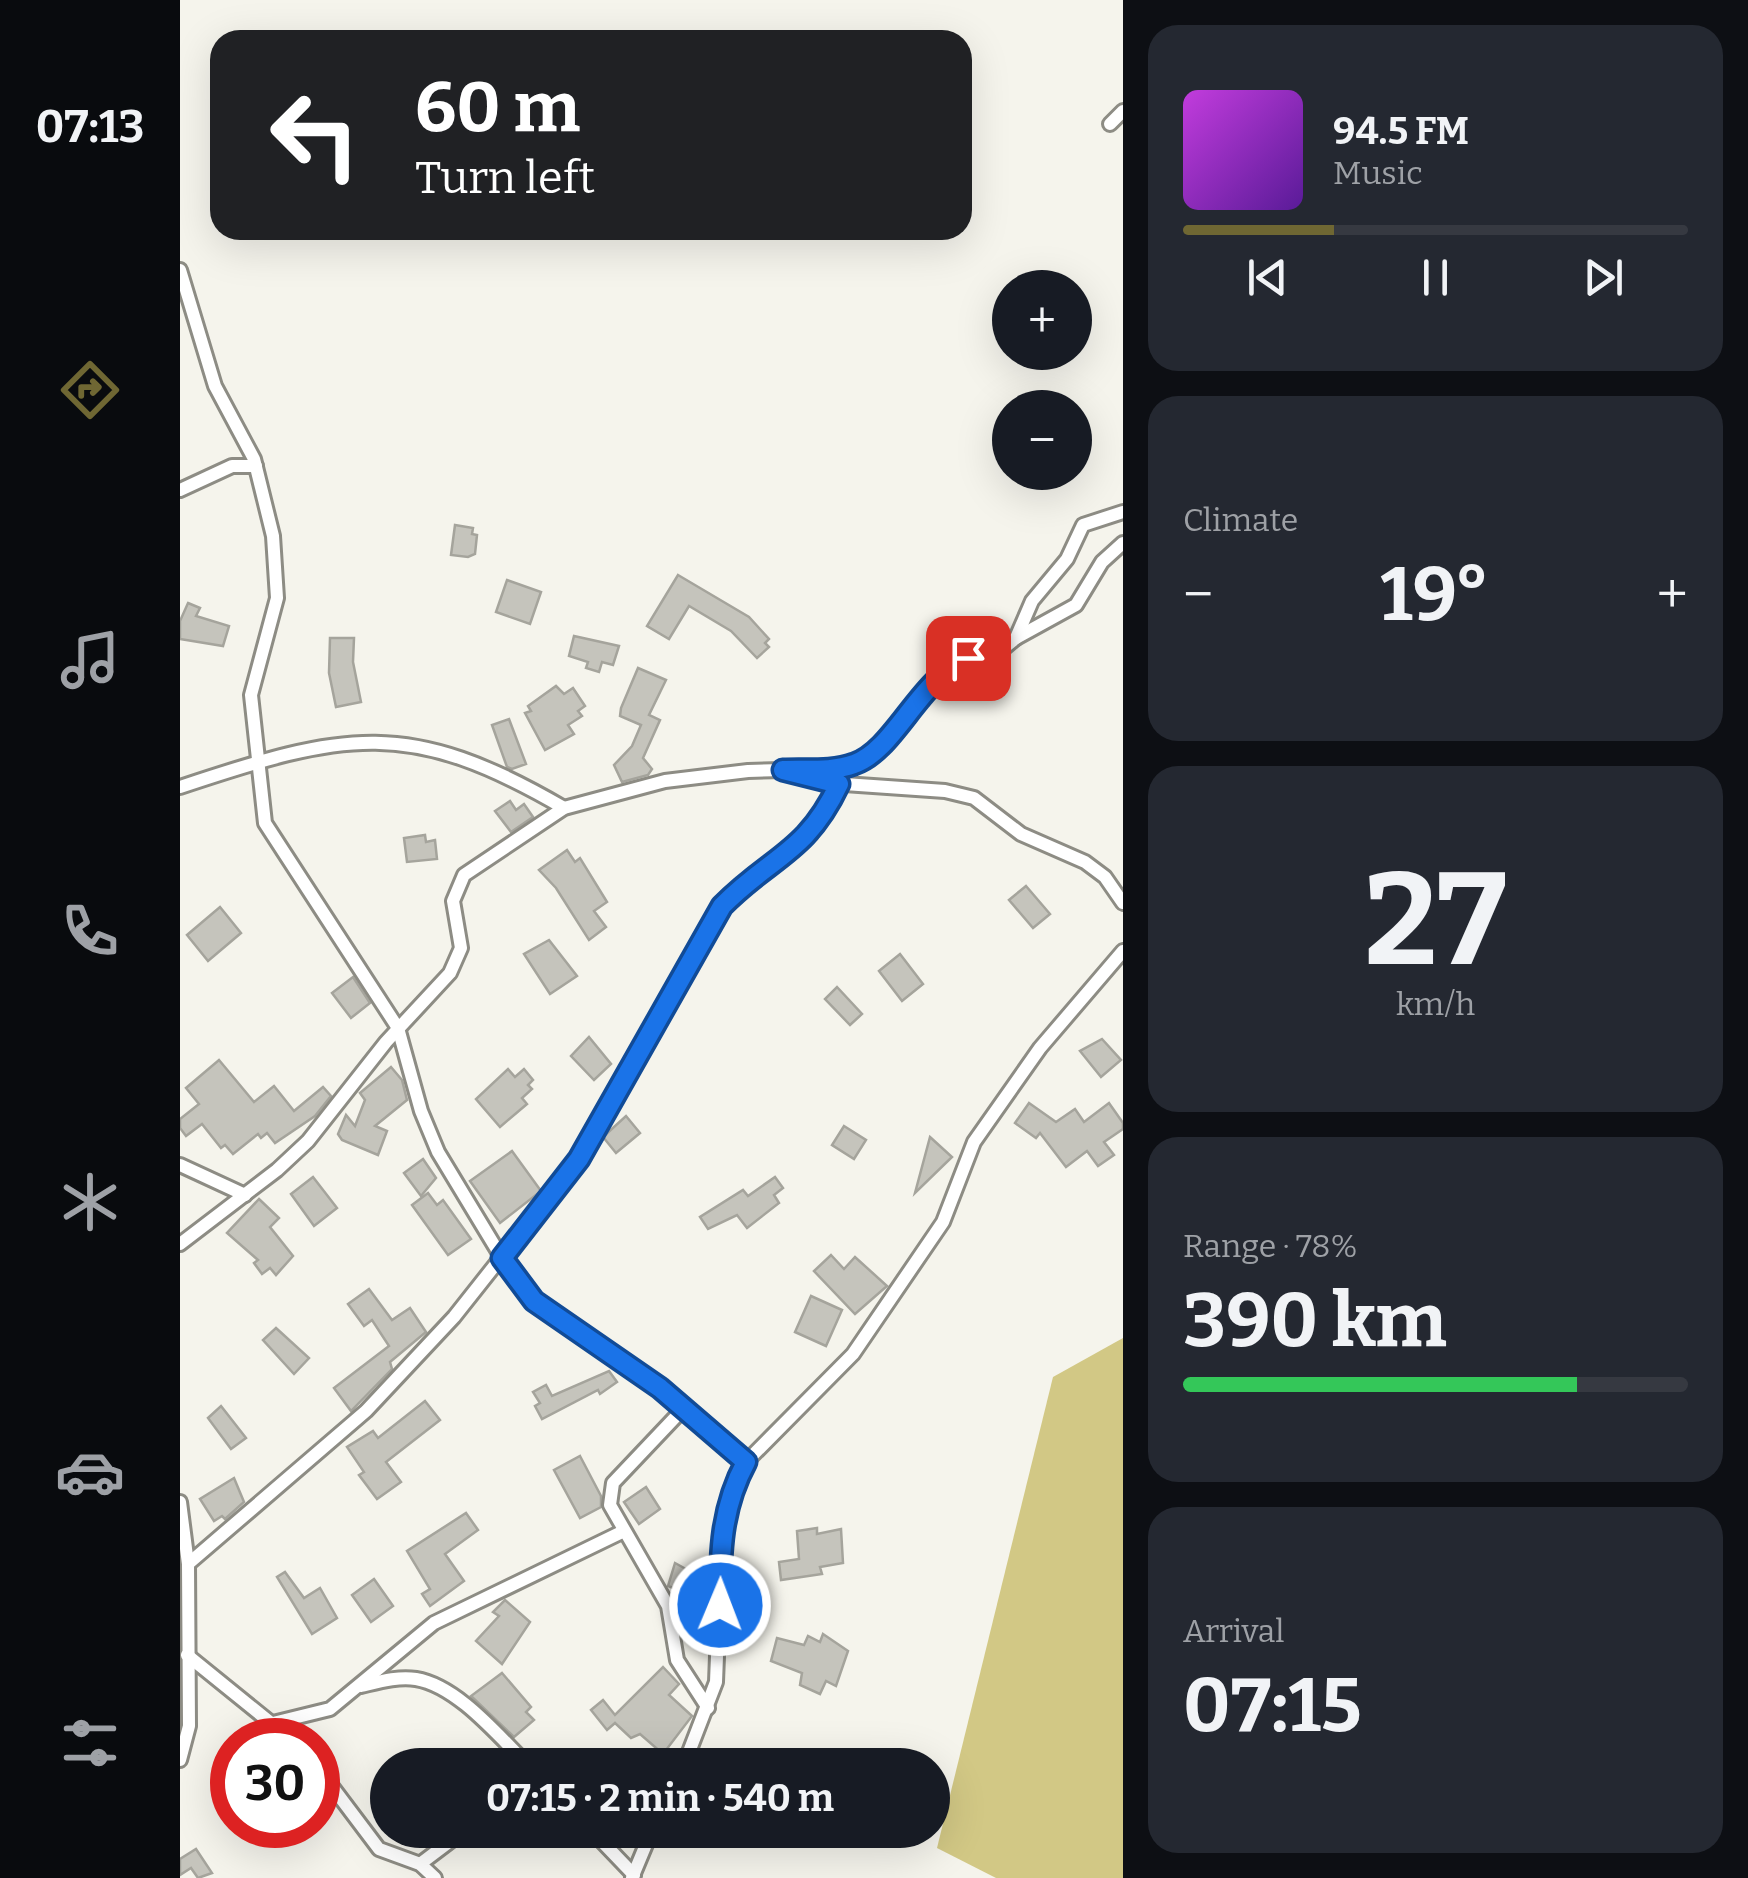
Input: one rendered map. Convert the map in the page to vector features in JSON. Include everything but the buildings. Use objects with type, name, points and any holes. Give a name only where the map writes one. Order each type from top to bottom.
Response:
[{"type":"street","points":[[1110,124],[1123,111]]},
{"type":"street","points":[[180,270],[215,386],[256,466],[277,564],[277,598],[250,695],[259,801],[265,822],[398,1028],[421,1111],[438,1152],[502,1258],[548,1312],[684,1408],[746,1462]]},
{"type":"street","points":[[180,490],[232,466],[256,466]]},
{"type":"street","points":[[1016,638],[1032,602],[1068,560],[1082,525],[1123,512]]},
{"type":"street","points":[[180,1244],[246,1195],[308,1141],[398,1028],[458,961],[460,948],[453,901],[464,874],[564,808],[666,780],[846,766],[869,757],[939,676],[968,658],[1004,648],[1076,605],[1102,562],[1123,543]]},
{"type":"street","points":[[180,787],[258,760],[357,741],[437,748],[502,771],[564,808]]},
{"type":"street","points":[[783,770],[839,784],[974,798],[1021,834],[1085,862],[1105,877],[1123,903]]},
{"type":"street","points":[[188,1564],[366,1411],[414,1363],[502,1258],[579,1159],[722,906],[811,834],[839,784]]},
{"type":"street","points":[[691,1748],[708,1708],[720,1659],[722,1526],[732,1489],[746,1462],[827,1383],[899,1291],[943,1222],[974,1142],[1040,1048],[1123,951]]},
{"type":"street","points":[[180,1165],[246,1195]]},
{"type":"street","points":[[684,1408],[612,1483],[610,1506],[668,1606],[677,1660],[708,1708]]},
{"type":"street","points":[[180,1502],[188,1564],[187,1655],[183,1673],[188,1726],[180,1760]]},
{"type":"street","points":[[293,1718],[330,1709],[361,1686],[403,1644],[434,1623],[624,1530]]},
{"type":"street","points":[[187,1655],[267,1718]]},
{"type":"street","points":[[361,1686],[418,1679],[469,1710],[510,1748]]},
{"type":"street","points":[[340,1797],[379,1849],[420,1864],[435,1878]]},
{"type":"street","points":[[420,1864],[441,1848]]},
{"type":"street","points":[[607,1848],[633,1876],[645,1848]]},
{"type":"shaded area","points":[[1123,1338],[1123,1878],[996,1878],[937,1848],[950,1848],[950,1795],[1053,1377]]},
{"type":"route","points":[[720,1605],[722,1526],[732,1489],[746,1462],[660,1388],[562,1324],[534,1301],[502,1258],[579,1159],[722,906],[740,887],[794,850],[826,812],[839,784],[783,770],[846,766],[869,757],[920,694],[952,665],[968,658]]}]
